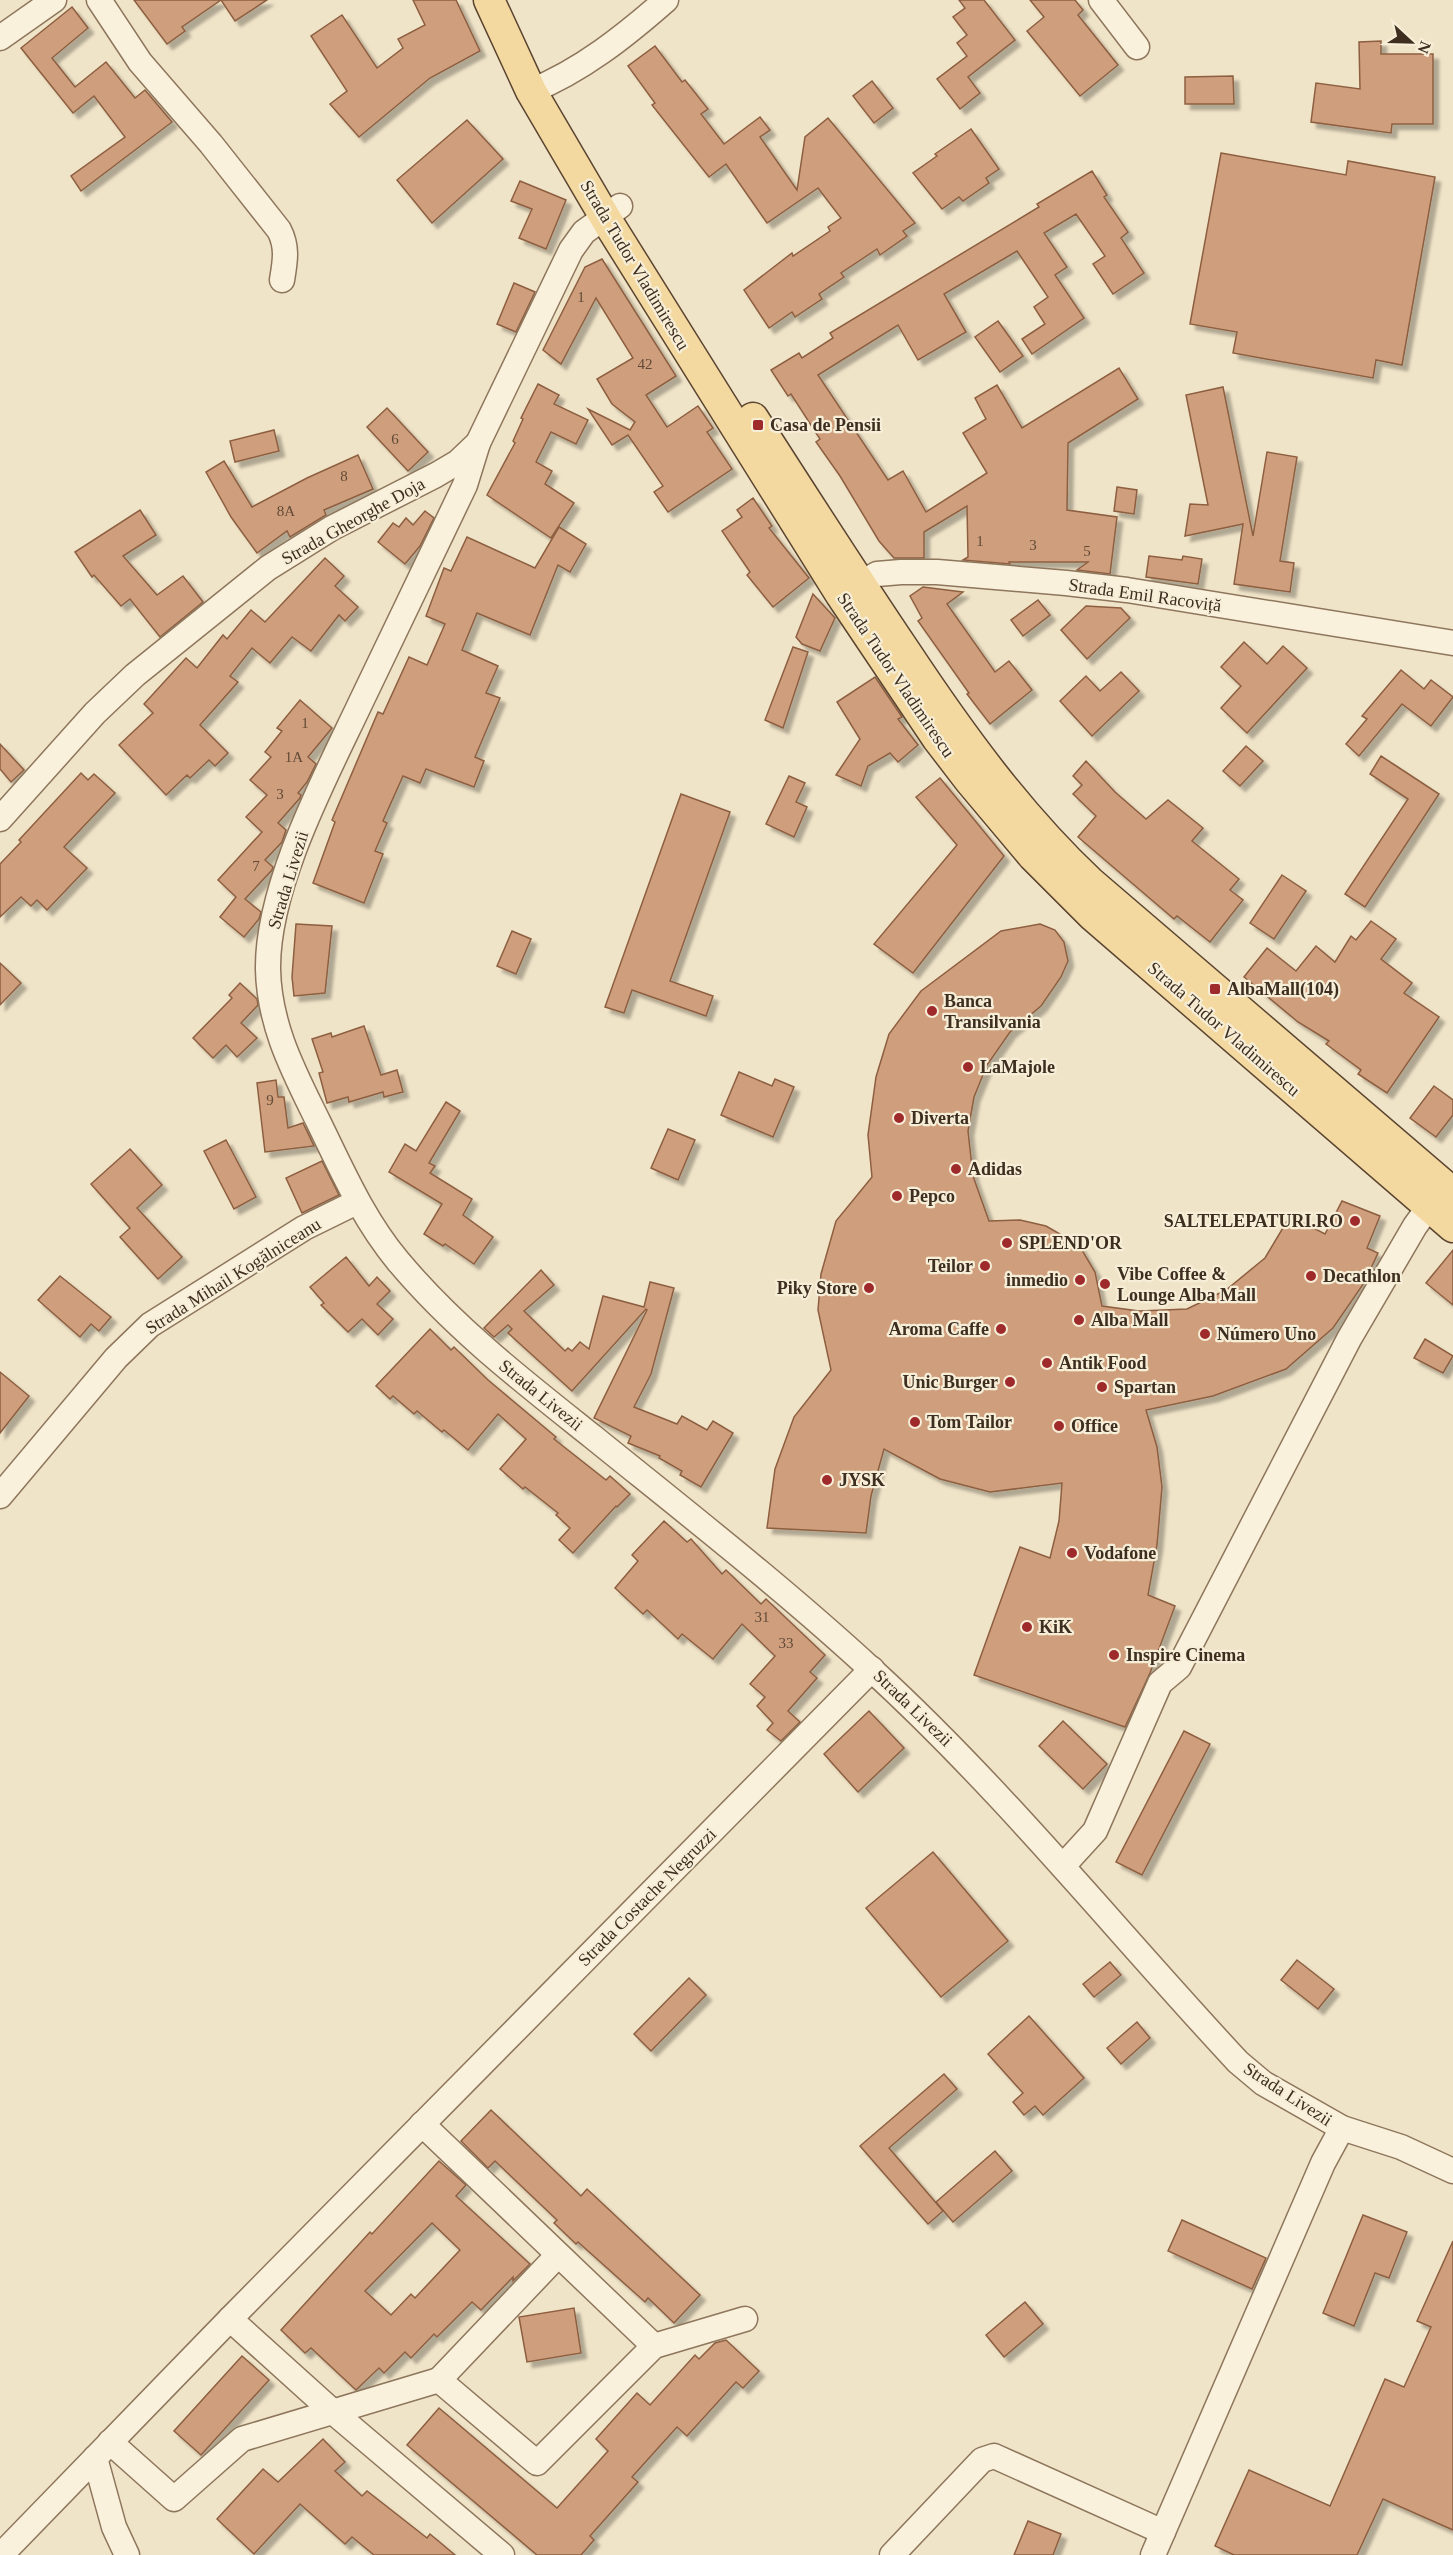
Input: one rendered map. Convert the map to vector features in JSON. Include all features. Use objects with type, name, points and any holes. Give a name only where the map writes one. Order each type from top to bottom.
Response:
[{"type":"main road","name":"Strada Tudor Vladimirescu","points":[[489,0],[612,211],[849,589],[987,769],[1047,839],[1090,882],[1442,1195],[1453,1227]]},
{"type":"main road","name":"Strada Tudor Vladimirescu","points":[[511,0],[541,87]]},
{"type":"street","points":[[0,38],[54,0]]},
{"type":"street","points":[[99,0],[140,62],[211,144],[279,230],[285,241],[282,280]]},
{"type":"street","points":[[541,87],[615,42],[666,0]]},
{"type":"street","points":[[1101,0],[1137,47]]},
{"type":"street","name":"Strada Gheorghe Doja","points":[[0,819],[95,713],[127,683],[268,568],[332,528],[436,476],[478,443],[571,250],[585,232],[612,211]]},
{"type":"street","name":"Strada Livezii","points":[[478,443],[465,485],[310,810],[277,907],[270,936],[268,969],[272,1005],[286,1058],[357,1202],[396,1258],[440,1308],[478,1344],[711,1532],[872,1669],[956,1749],[1238,2062],[1263,2083],[1342,2128],[1401,2147],[1453,2170]]},
{"type":"street","name":"Strada Emil Racoviță","points":[[849,589],[877,573],[901,572],[937,572],[1066,583],[1138,592],[1453,643]]},
{"type":"street","points":[[1063,1866],[1095,1831],[1160,1683],[1179,1667],[1349,1340],[1442,1195]]},
{"type":"street","name":"Strada Mihail Kogălniceanu","points":[[0,1496],[116,1358],[150,1325],[304,1228],[357,1202]]},
{"type":"street","name":"Strada Costache Negruzzi","points":[[1,2555],[230,2319],[872,1669]]},
{"type":"street","points":[[422,2124],[654,2346]]},
{"type":"street","name":"Strada Livezii","points":[[1153,2555],[1323,2163],[1342,2128]]},
{"type":"street","points":[[102,2450],[174,2499],[242,2439],[439,2380],[558,2255]]},
{"type":"street","points":[[230,2319],[332,2411],[502,2555]]},
{"type":"street","points":[[439,2380],[537,2463],[654,2346],[745,2319]]},
{"type":"street","points":[[102,2450],[114,2527],[127,2555]]},
{"type":"street","points":[[892,2555],[982,2460],[994,2456],[1163,2532]]},
{"type":"building","points":[[134,0],[221,0],[182,27],[185,31],[167,44]]},
{"type":"building","points":[[221,0],[267,0],[235,21]]},
{"type":"building","points":[[413,0],[456,0],[480,51],[430,78],[359,137],[330,104],[347,91],[311,36],[342,15],[377,68],[403,48],[398,39],[425,25]]},
{"type":"building","points":[[959,0],[984,0],[1015,40],[968,77],[980,93],[960,109],[937,79],[967,56],[957,43],[967,35],[953,17],[965,8]]},
{"type":"building","points":[[1030,0],[1075,0],[1083,10],[1078,15],[1118,65],[1080,96],[1027,31],[1044,17]]},
{"type":"building","points":[[72,7],[88,28],[52,58],[75,87],[106,62],[135,98],[145,90],[172,122],[81,191],[71,176],[125,137],[94,96],[73,113],[21,48]]},
{"type":"building","points":[[1381,41],[1381,54],[1433,54],[1433,124],[1392,124],[1391,133],[1311,122],[1316,83],[1360,89],[1359,42]]},
{"type":"building","points":[[655,46],[682,82],[685,80],[708,109],[701,114],[724,144],[760,117],[770,130],[760,137],[797,190],[805,137],[828,118],[915,223],[903,231],[907,236],[880,255],[877,249],[841,273],[844,277],[819,294],[822,299],[795,317],[792,312],[769,328],[744,290],[792,253],[793,256],[830,231],[828,227],[841,218],[818,188],[767,223],[726,164],[709,177],[652,105],[655,103],[628,66]]},
{"type":"building","points":[[1233,76],[1234,104],[1185,104],[1185,77]]},
{"type":"building","points":[[872,81],[893,108],[874,123],[853,96]]},
{"type":"building","points":[[467,120],[503,159],[432,223],[397,180]]},
{"type":"building","points":[[971,129],[999,169],[986,178],[989,183],[963,201],[959,197],[942,209],[913,173],[937,156],[935,154]]},
{"type":"building","points":[[1221,153],[1346,175],[1348,161],[1435,177],[1402,365],[1376,360],[1373,378],[1233,353],[1237,332],[1190,324]]},
{"type":"building","points":[[1092,171],[1107,195],[1104,197],[1128,232],[1121,238],[1144,273],[1113,294],[1093,264],[1105,256],[1076,214],[1044,233],[1067,267],[1055,275],[1084,318],[1032,354],[1022,339],[1045,324],[1034,307],[1048,297],[1017,251],[944,294],[966,332],[918,360],[898,325],[818,375],[888,480],[903,471],[926,512],[987,473],[963,433],[986,419],[975,398],[997,385],[1022,428],[1119,368],[1138,399],[1068,443],[1067,510],[1117,517],[1110,574],[1077,570],[1088,562],[1009,562],[1010,564],[963,560],[968,557],[967,506],[924,532],[924,558],[894,558],[879,541],[840,476],[816,442],[820,439],[791,394],[788,396],[771,370],[799,353],[802,358],[833,338],[830,333],[1039,207],[1037,204]]},
{"type":"building","points":[[520,181],[566,200],[546,249],[519,238],[532,209],[511,201]]},
{"type":"building","points":[[602,259],[676,376],[646,395],[667,427],[698,406],[713,428],[707,432],[732,469],[668,512],[654,492],[663,486],[628,435],[612,445],[588,409],[630,430],[635,422],[612,404],[597,379],[633,358],[596,298],[561,364],[543,350],[585,267]]},
{"type":"building","points":[[514,283],[535,292],[516,332],[497,324]]},
{"type":"building","points":[[998,321],[1023,356],[1000,372],[975,337]]},
{"type":"building","points":[[538,384],[559,395],[554,404],[588,420],[576,444],[551,432],[536,462],[552,471],[545,484],[574,503],[551,538],[487,495],[515,443],[513,441],[523,419],[521,418]]},
{"type":"building","points":[[1223,387],[1253,536],[1267,452],[1297,457],[1280,561],[1294,563],[1290,592],[1234,584],[1243,524],[1185,536],[1190,504],[1208,505],[1186,395]]},
{"type":"building","points":[[387,408],[428,452],[408,471],[367,427]]},
{"type":"building","points":[[274,430],[279,451],[235,462],[230,441]]},
{"type":"building","points":[[358,455],[373,489],[324,510],[326,515],[290,537],[287,531],[257,553],[231,517],[206,472],[224,461],[252,507],[307,478]]},
{"type":"building","points":[[1117,487],[1137,490],[1134,514],[1114,511]]},
{"type":"building","points":[[753,498],[772,526],[769,528],[809,578],[773,607],[747,575],[750,572],[722,531],[742,517],[737,510]]},
{"type":"building","points":[[140,510],[156,535],[123,556],[157,595],[183,576],[203,602],[160,637],[130,599],[121,606],[94,575],[92,577],[75,552]]},
{"type":"building","points":[[425,511],[434,518],[420,546],[405,564],[378,542],[393,523],[399,527],[406,518],[413,525]]},
{"type":"building","points":[[559,527],[586,544],[570,572],[558,565],[530,635],[477,613],[462,650],[498,666],[486,693],[500,698],[475,757],[484,761],[474,787],[426,769],[420,783],[403,776],[383,821],[387,823],[375,851],[383,854],[364,903],[313,883],[335,822],[332,820],[378,712],[383,714],[409,657],[427,665],[445,624],[426,616],[444,568],[451,571],[467,537],[535,568]]},
{"type":"building","points":[[1149,556],[1182,560],[1183,556],[1202,559],[1198,584],[1146,577]]},
{"type":"building","points":[[325,558],[344,576],[335,586],[358,607],[345,621],[339,615],[311,651],[292,637],[270,663],[252,648],[230,676],[238,682],[200,725],[228,753],[215,766],[209,760],[190,778],[187,775],[166,795],[119,745],[153,713],[144,704],[186,658],[197,668],[223,635],[227,639],[251,610],[265,622]]},
{"type":"building","points":[[923,587],[963,592],[947,604],[995,672],[1009,661],[1032,690],[990,724],[918,621],[922,618],[910,596]]},
{"type":"building","points":[[813,594],[835,618],[820,651],[802,644],[796,637]]},
{"type":"building","points":[[1038,600],[1050,615],[1023,636],[1011,620]]},
{"type":"building","points":[[1086,606],[1121,608],[1130,618],[1087,659],[1061,630]]},
{"type":"building","points":[[1244,642],[1267,664],[1283,646],[1307,668],[1247,733],[1221,708],[1241,686],[1221,667]]},
{"type":"building","points":[[793,647],[808,652],[783,728],[765,720]]},
{"type":"building","points":[[1401,670],[1424,689],[1431,680],[1453,697],[1431,726],[1402,704],[1359,756],[1346,744],[1367,719],[1362,716]]},
{"type":"building","points":[[1121,672],[1139,691],[1092,736],[1060,701],[1086,676],[1100,691]]},
{"type":"building","points":[[875,677],[902,717],[898,719],[918,745],[898,762],[890,753],[868,766],[861,786],[836,775],[860,739],[837,702]]},
{"type":"building","points":[[300,700],[332,728],[308,757],[316,764],[307,782],[298,793],[301,795],[300,798],[278,823],[286,830],[282,842],[265,860],[273,867],[272,870],[245,899],[261,912],[259,919],[244,937],[220,917],[236,897],[218,880],[262,832],[246,817],[267,795],[250,780],[271,757],[265,752],[282,731],[277,728]]},
{"type":"building","points":[[0,744],[24,770],[11,782],[0,769]]},
{"type":"building","points":[[1246,746],[1263,761],[1240,786],[1223,771]]},
{"type":"building","points":[[1381,756],[1439,794],[1365,907],[1345,894],[1408,799],[1370,774]]},
{"type":"building","points":[[1086,761],[1115,792],[1146,819],[1168,800],[1203,828],[1192,841],[1239,879],[1230,890],[1243,900],[1210,942],[1177,916],[1174,919],[1078,837],[1096,816],[1073,794],[1082,785],[1073,776]]},
{"type":"building","points":[[81,773],[88,780],[94,774],[115,793],[64,847],[87,868],[47,910],[37,900],[31,906],[21,897],[0,917],[0,864]]},
{"type":"building","points":[[789,776],[805,783],[796,802],[807,807],[794,837],[766,824]]},
{"type":"building","points":[[940,778],[1004,856],[913,973],[874,944],[957,845],[916,797]]},
{"type":"building","points":[[681,794],[730,812],[670,981],[713,996],[706,1016],[632,990],[624,1013],[605,1007]]},
{"type":"building","points":[[1282,875],[1306,891],[1274,939],[1250,923]]},
{"type":"building","points":[[1371,921],[1396,939],[1381,959],[1412,983],[1404,993],[1439,1017],[1387,1093],[1358,1074],[1361,1070],[1326,1044],[1329,1041],[1298,1022],[1244,977],[1267,948],[1296,971],[1316,946],[1335,962],[1351,936],[1356,940]]},
{"type":"building","points":[[296,924],[332,926],[325,993],[294,996],[292,977]]},
{"type":"building","name":"Alba Mall","points":[[1040,924],[1055,930],[1064,942],[1068,961],[1061,977],[1041,1006],[1010,1032],[987,1065],[974,1097],[968,1131],[973,1176],[989,1221],[1020,1220],[1046,1226],[1079,1245],[1095,1272],[1102,1306],[1139,1311],[1187,1309],[1226,1290],[1265,1258],[1290,1216],[1325,1234],[1342,1201],[1380,1216],[1367,1248],[1378,1253],[1364,1283],[1333,1328],[1286,1369],[1213,1396],[1146,1410],[1157,1447],[1162,1487],[1157,1545],[1148,1595],[1175,1606],[1150,1673],[1125,1727],[974,1675],[1020,1547],[1050,1558],[1059,1521],[1062,1483],[990,1492],[940,1479],[884,1449],[871,1496],[866,1533],[767,1528],[775,1469],[794,1417],[831,1370],[818,1310],[821,1274],[836,1221],[872,1177],[868,1135],[876,1077],[889,1034],[921,991],[1001,931]]},
{"type":"building","points":[[512,931],[531,939],[516,974],[497,966]]},
{"type":"building","points":[[0,963],[21,983],[0,1005]]},
{"type":"building","points":[[240,983],[257,999],[258,1005],[241,1023],[257,1038],[237,1057],[226,1045],[213,1058],[193,1038],[232,998],[229,995]]},
{"type":"building","points":[[364,1026],[381,1075],[397,1070],[403,1092],[384,1097],[383,1092],[349,1102],[348,1097],[327,1103],[319,1073],[323,1072],[312,1039],[331,1033],[332,1037]]},
{"type":"building","points":[[739,1072],[772,1086],[775,1079],[794,1087],[773,1137],[721,1115]]},
{"type":"building","points":[[276,1080],[278,1097],[284,1097],[288,1128],[303,1123],[314,1146],[265,1152],[257,1083]]},
{"type":"building","points":[[1434,1086],[1453,1100],[1453,1115],[1436,1137],[1410,1118]]},
{"type":"building","points":[[446,1102],[460,1111],[429,1163],[435,1166],[430,1173],[472,1199],[463,1215],[493,1237],[474,1264],[445,1244],[443,1246],[424,1234],[442,1204],[389,1172],[405,1144],[416,1151]]},
{"type":"building","points":[[668,1129],[695,1140],[678,1180],[651,1168]]},
{"type":"building","points":[[226,1140],[256,1197],[234,1209],[204,1151]]},
{"type":"building","points":[[130,1149],[162,1185],[137,1208],[182,1257],[158,1279],[120,1237],[130,1228],[91,1184]]},
{"type":"building","points":[[322,1161],[339,1195],[302,1213],[286,1178]]},
{"type":"building","points":[[1453,1250],[1453,1305],[1426,1283]]},
{"type":"building","points":[[346,1257],[369,1286],[377,1277],[390,1291],[377,1304],[393,1319],[378,1335],[362,1319],[348,1332],[321,1305],[324,1303],[310,1287]]},
{"type":"building","points":[[541,1270],[554,1285],[524,1311],[565,1351],[568,1348],[572,1351],[580,1342],[589,1349],[603,1296],[644,1307],[650,1282],[674,1288],[651,1374],[634,1407],[677,1424],[682,1416],[707,1430],[713,1421],[733,1433],[701,1487],[680,1475],[682,1471],[659,1458],[660,1456],[628,1443],[631,1436],[594,1418],[646,1309],[572,1391],[508,1333],[512,1329],[508,1325],[494,1337],[484,1328]]},
{"type":"building","points":[[60,1276],[111,1317],[99,1331],[91,1324],[80,1337],[38,1300]]},
{"type":"building","points":[[430,1329],[451,1350],[454,1347],[488,1380],[556,1437],[554,1439],[606,1480],[610,1476],[630,1494],[573,1553],[559,1540],[570,1528],[556,1515],[558,1513],[525,1487],[523,1489],[500,1469],[526,1439],[498,1414],[468,1450],[417,1411],[414,1414],[393,1396],[390,1399],[376,1386]]},
{"type":"building","points":[[1425,1339],[1453,1356],[1443,1373],[1414,1358]]},
{"type":"building","points":[[0,1372],[29,1396],[0,1433]]},
{"type":"building","points":[[664,1521],[687,1542],[691,1539],[722,1574],[726,1570],[761,1604],[766,1599],[825,1655],[810,1672],[817,1678],[788,1711],[800,1722],[781,1741],[767,1730],[773,1723],[757,1706],[765,1697],[750,1684],[775,1656],[742,1624],[713,1659],[682,1634],[678,1639],[647,1610],[643,1614],[615,1588],[638,1561],[632,1555]]},
{"type":"building","points":[[869,1711],[904,1748],[858,1792],[824,1754]]},
{"type":"building","points":[[1063,1721],[1107,1764],[1083,1789],[1039,1746]]},
{"type":"building","points":[[1184,1731],[1210,1744],[1142,1875],[1116,1862]]},
{"type":"building","points":[[933,1852],[1008,1941],[941,1997],[866,1908]]},
{"type":"building","points":[[1297,1960],[1334,1989],[1318,2009],[1281,1980]]},
{"type":"building","points":[[1110,1962],[1121,1975],[1094,1997],[1083,1984]]},
{"type":"building","points":[[689,1978],[706,1995],[651,2051],[634,2034]]},
{"type":"building","points":[[1029,2016],[1084,2078],[1043,2115],[1035,2106],[1024,2115],[1013,2102],[1023,2093],[988,2054]]},
{"type":"building","points":[[1137,2022],[1150,2038],[1121,2064],[1107,2048]]},
{"type":"building","points":[[944,2074],[957,2089],[889,2148],[943,2211],[928,2224],[860,2146]]},
{"type":"building","points":[[491,2110],[581,2196],[587,2189],[700,2295],[674,2323],[648,2298],[645,2302],[578,2242],[576,2244],[554,2223],[557,2220],[495,2161],[488,2168],[461,2141]]},
{"type":"building","points":[[995,2151],[1012,2171],[953,2222],[936,2202]]},
{"type":"building","points":[[439,2161],[466,2185],[456,2196],[530,2264],[513,2281],[513,2277],[481,2310],[472,2302],[437,2337],[434,2334],[411,2358],[405,2352],[384,2373],[379,2368],[356,2390],[311,2348],[305,2353],[281,2330],[370,2232],[372,2234]],"holes":[[[432,2223],[460,2250],[415,2298],[411,2294],[391,2315],[365,2291]]]},
{"type":"building","points":[[1363,2215],[1407,2232],[1389,2278],[1375,2273],[1354,2326],[1323,2313]]},
{"type":"building","points":[[1182,2220],[1266,2258],[1252,2289],[1168,2251]]},
{"type":"building","points":[[1453,2241],[1453,2530],[1383,2499],[1357,2555],[1234,2555],[1215,2546],[1249,2470],[1330,2506],[1385,2379],[1404,2387],[1431,2327],[1417,2321]]},
{"type":"building","points":[[1025,2302],[1043,2324],[1004,2357],[986,2335]]},
{"type":"building","points":[[574,2308],[581,2353],[527,2362],[519,2317]]},
{"type":"building","points":[[726,2340],[759,2371],[743,2388],[736,2382],[687,2436],[677,2427],[632,2477],[638,2482],[590,2536],[594,2540],[581,2555],[537,2555],[407,2445],[439,2408],[557,2508],[608,2451],[596,2439],[637,2393],[650,2405],[695,2355],[699,2359],[715,2343]]},
{"type":"building","points":[[242,2356],[269,2380],[201,2455],[174,2431]]},
{"type":"building","points":[[323,2439],[345,2462],[335,2471],[362,2496],[367,2491],[427,2538],[430,2534],[455,2555],[374,2555],[352,2537],[345,2544],[300,2504],[254,2554],[217,2519],[263,2469],[278,2482]]},
{"type":"building","points":[[1028,2521],[1061,2534],[1053,2555],[1014,2555]]},
{"type":"place","name":"Casa de Pensii","points":[[758,425]]},
{"type":"place","name":"AlbaMall(104)","points":[[1215,989]]},
{"type":"place","name":"Banca Transilvania","points":[[932,1011]]},
{"type":"place","name":"LaMajole","points":[[968,1067]]},
{"type":"place","name":"Diverta","points":[[899,1118]]},
{"type":"place","name":"Adidas","points":[[956,1169]]},
{"type":"place","name":"Pepco","points":[[897,1196]]},
{"type":"place","name":"SALTELEPATURI.RO","points":[[1355,1221]]},
{"type":"place","name":"SPLEND'OR","points":[[1007,1243]]},
{"type":"place","name":"Teilor","points":[[985,1266]]},
{"type":"place","name":"Decathlon","points":[[1311,1276]]},
{"type":"place","name":"inmedio","points":[[1080,1280]]},
{"type":"place","name":"Vibe Coffee & Lounge Alba Mall","points":[[1105,1284]]},
{"type":"place","name":"Piky Store","points":[[869,1288]]},
{"type":"place","name":"Alba Mall","points":[[1079,1320]]},
{"type":"place","name":"Aroma Caffe","points":[[1001,1329]]},
{"type":"place","name":"Número Uno","points":[[1205,1334]]},
{"type":"place","name":"Antik Food","points":[[1047,1363]]},
{"type":"place","name":"Unic Burger","points":[[1010,1382]]},
{"type":"place","name":"Spartan","points":[[1102,1387]]},
{"type":"place","name":"Tom Tailor","points":[[915,1422]]},
{"type":"place","name":"Office","points":[[1059,1426]]},
{"type":"place","name":"JYSK","points":[[827,1480]]},
{"type":"place","name":"Vodafone","points":[[1072,1553]]},
{"type":"place","name":"KiK","points":[[1027,1627]]},
{"type":"place","name":"Inspire Cinema","points":[[1114,1655]]}]
